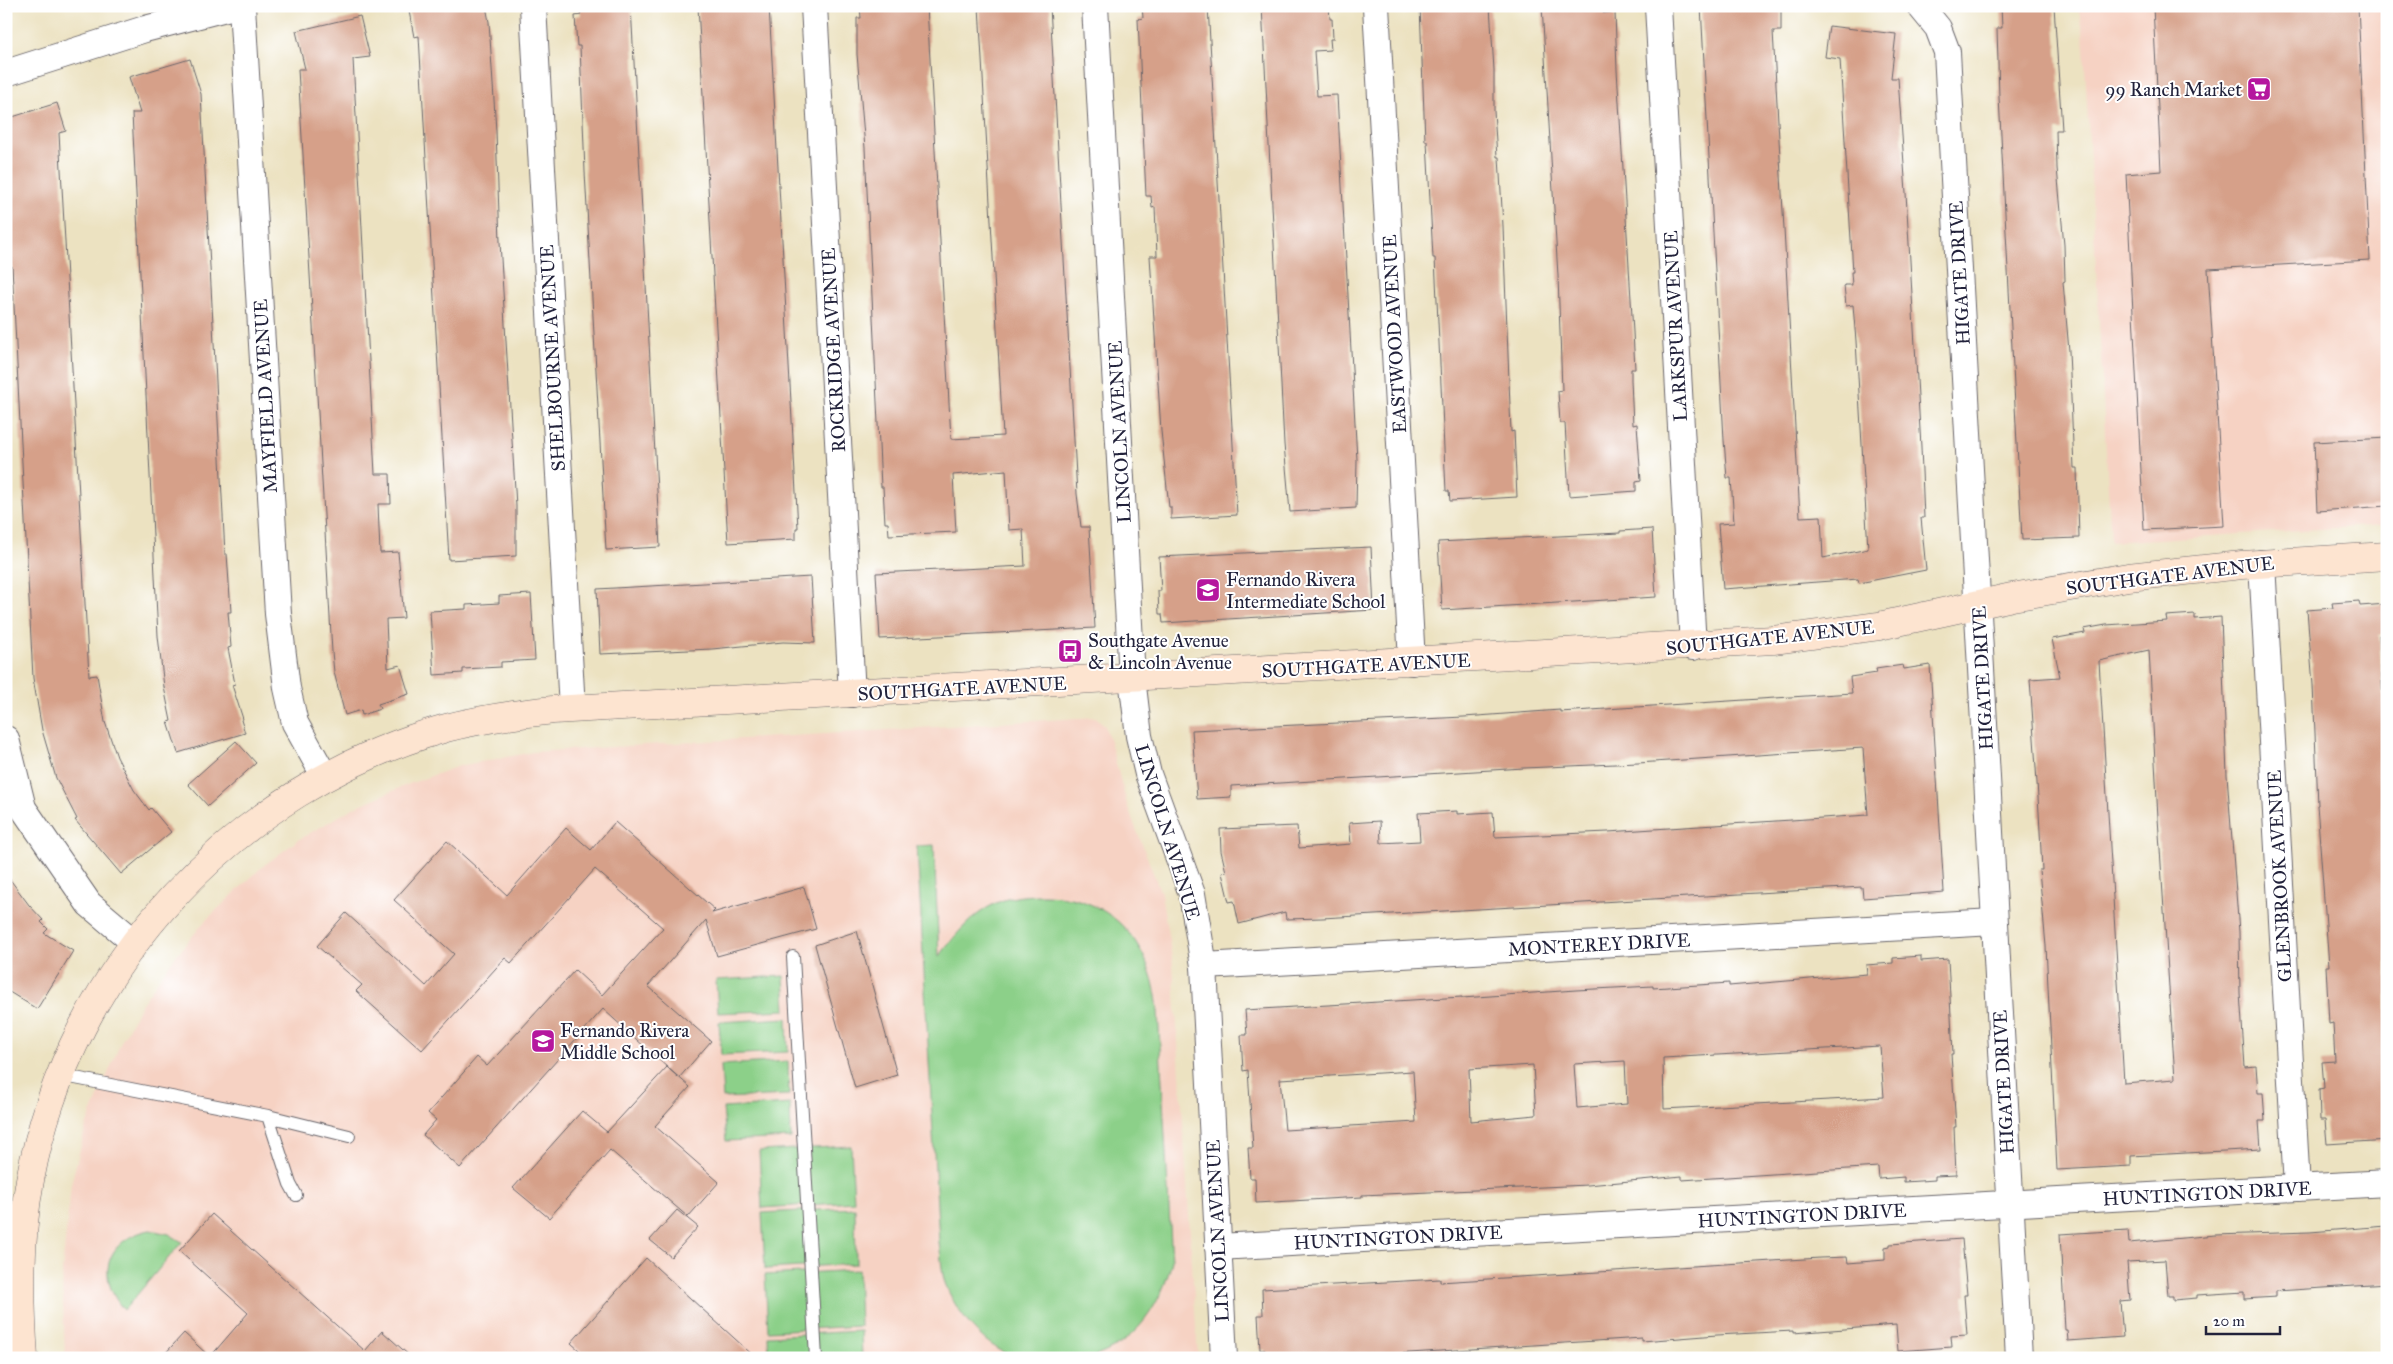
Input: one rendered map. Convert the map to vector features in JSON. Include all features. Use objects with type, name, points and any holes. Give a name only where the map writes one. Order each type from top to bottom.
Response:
[{"type":"street","points":[[6,73],[145,29],[234,6]]},
{"type":"street","name":"MAYFIELD AVENUE","points":[[242,6],[278,614],[286,688],[295,723],[325,777]]},
{"type":"street","name":"SHELBOURNE AVENUE","points":[[533,6],[572,709]]},
{"type":"street","name":"ROCKRIDGE AVENUE","points":[[814,6],[852,694]]},
{"type":"street","name":"LINCOLN AVENUE","points":[[1095,6],[1132,678],[1143,755],[1192,894],[1204,966],[1224,1358]]},
{"type":"street","name":"EASTWOOD AVENUE","points":[[1376,6],[1412,662]]},
{"type":"street","name":"LARKSPUR AVENUE","points":[[1658,6],[1693,647]]},
{"type":"street","name":"HIGATE DRIVE","points":[[1920,6],[1938,28],[1947,52],[2018,1358]]},
{"type":"street","name":"SOUTHGATE AVENUE","points":[[24,1358],[14,1319],[30,1180],[39,1141],[60,1075],[90,1010],[134,942],[169,899],[214,857],[276,807],[325,777],[371,755],[447,728],[508,716],[572,709],[1693,647],[1827,634],[1879,626],[2021,595],[2119,578],[2262,563],[2387,556]]},
{"type":"street","name":"GLENBROOK AVENUE","points":[[2262,563],[2297,1188]]},
{"type":"street","points":[[6,739],[23,808],[89,904],[134,942]]},
{"type":"street","name":"MONTEREY DRIVE","points":[[1204,966],[1994,922]]},
{"type":"street","name":"HUNTINGTON DRIVE","points":[[1218,1247],[2387,1183]]},
{"type":"lane","points":[[793,957],[816,1358]]},
{"type":"lane","points":[[60,1075],[268,1116],[349,1136]]},
{"type":"lane","points":[[268,1116],[290,1184],[296,1195]]},
{"type":"shaded area","points":[[2078,6],[2387,6],[2387,525],[2111,542],[2083,30]]},
{"type":"shaded area","points":[[1096,717],[1105,726],[1128,808],[1161,893],[1173,964],[1198,1358],[65,1358],[62,1271],[71,1184],[86,1126],[121,1042],[141,1005],[171,962],[205,921],[262,867],[298,840],[355,807],[409,784],[459,766],[533,752]]},
{"type":"green space","points":[[934,845],[939,957],[964,927],[987,908],[1014,897],[1045,895],[1070,898],[1091,905],[1110,915],[1126,929],[1148,965],[1158,1011],[1172,1261],[1161,1293],[1144,1321],[1121,1343],[1106,1352],[1090,1358],[1030,1359],[1009,1354],[996,1348],[974,1329],[964,1317],[955,1305],[944,1280],[939,1242],[917,846]]},
{"type":"green space","points":[[784,976],[786,1010],[718,1013],[716,980]]},
{"type":"green space","points":[[787,1018],[788,1052],[721,1055],[719,1022]]},
{"type":"green space","points":[[788,1061],[789,1095],[723,1098],[721,1065]]},
{"type":"green space","points":[[790,1104],[791,1138],[726,1141],[723,1108]]},
{"type":"green space","points":[[851,1146],[854,1202],[762,1208],[759,1151]]},
{"type":"green space","points":[[855,1208],[856,1264],[765,1269],[762,1213]]},
{"type":"green space","points":[[150,1230],[169,1234],[182,1242],[124,1310],[115,1297],[110,1284],[108,1272],[110,1261],[115,1250],[123,1242],[135,1235]]},
{"type":"green space","points":[[858,1270],[860,1326],[768,1331],[765,1275]]},
{"type":"green space","points":[[861,1331],[862,1358],[769,1358],[768,1336]]},
{"type":"building","points":[[408,6],[486,6],[489,22],[496,131],[500,242],[516,506],[516,556],[449,560],[419,36],[414,37]]},
{"type":"building","points":[[579,6],[631,6],[660,547],[606,550],[580,46],[577,46],[575,16],[581,15]]},
{"type":"building","points":[[698,6],[769,6],[798,528],[796,528],[796,539],[728,543]]},
{"type":"building","points":[[860,6],[927,6],[951,439],[1003,436],[979,6],[1050,6],[1077,494],[1081,527],[1089,527],[1095,628],[880,639],[876,573],[1025,566],[1023,529],[1009,530],[1006,470],[953,475],[956,532],[889,535],[888,523],[885,523],[883,487],[881,487],[865,148],[857,54],[857,18],[861,18]]},
{"type":"building","points":[[1142,6],[1208,6],[1237,515],[1171,519],[1161,431],[1150,256],[1157,256],[1155,207],[1152,208],[1151,196],[1146,196],[1138,19],[1143,18]]},
{"type":"building","points":[[1262,6],[1329,6],[1330,19],[1332,19],[1333,39],[1330,39],[1331,50],[1314,51],[1317,96],[1337,95],[1357,460],[1356,508],[1290,512],[1284,444]]},
{"type":"building","points":[[1420,6],[1490,6],[1494,70],[1494,111],[1503,226],[1511,432],[1514,431],[1517,497],[1450,501],[1449,491],[1446,491],[1435,258],[1433,258],[1427,141],[1425,141]]},
{"type":"building","points":[[1542,6],[1604,6],[1603,13],[1615,12],[1635,369],[1631,369],[1633,425],[1637,424],[1641,481],[1636,482],[1636,491],[1569,496],[1565,423],[1560,423],[1558,391],[1562,390],[1558,276]]},
{"type":"building","points":[[1701,6],[1781,6],[1781,31],[1773,31],[1800,517],[1821,516],[1823,558],[1868,549],[1853,305],[1846,306],[1844,285],[1852,285],[1851,272],[1853,272],[1840,59],[1825,57],[1829,26],[1896,34],[1891,78],[1898,78],[1921,447],[1924,518],[1921,518],[1926,570],[1859,583],[1858,579],[1723,589],[1718,524],[1734,523],[1731,478],[1727,478],[1724,440]]},
{"type":"building","points":[[2001,6],[2054,6],[2062,130],[2056,130],[2057,168],[2064,245],[2065,281],[2063,282],[2069,351],[2074,468],[2077,468],[2079,538],[2022,540],[1999,97],[1997,28],[2002,28]]},
{"type":"building","name":"99 Ranch Market","points":[[2153,6],[2358,6],[2370,260],[2208,269],[2224,526],[2144,530],[2126,174],[2161,171]]},
{"type":"building","points":[[360,16],[370,57],[353,59],[375,474],[390,474],[391,504],[378,504],[380,553],[398,552],[404,618],[386,619],[388,668],[400,665],[409,694],[378,704],[380,709],[362,715],[361,710],[345,715],[334,672],[332,652],[298,69],[305,69],[296,31]]},
{"type":"building","points":[[190,59],[201,94],[225,554],[227,554],[231,612],[228,612],[231,647],[228,648],[235,684],[232,685],[243,719],[241,720],[245,733],[178,753],[168,722],[171,721],[164,687],[158,636],[132,113],[140,113],[129,77]]},
{"type":"building","points":[[57,103],[66,131],[59,133],[89,676],[97,675],[105,722],[117,757],[134,790],[149,810],[151,808],[171,832],[121,874],[75,820],[77,819],[56,778],[42,730],[33,678],[12,266],[9,266],[6,208],[6,119]]},
{"type":"building","points":[[2387,438],[2387,506],[2317,511],[2314,442]]},
{"type":"building","points":[[1652,529],[1656,597],[1442,610],[1438,542],[1620,533],[1620,531]]},
{"type":"building","points":[[1371,547],[1374,610],[1163,623],[1162,614],[1159,614],[1158,591],[1161,591],[1159,557]]},
{"type":"building","points":[[811,577],[815,643],[783,642],[712,649],[600,654],[597,589]]},
{"type":"building","points":[[531,594],[535,660],[501,662],[501,667],[463,669],[463,673],[434,675],[430,611],[466,609],[466,605],[499,603],[499,596]]},
{"type":"building","points":[[2359,601],[2360,606],[2387,604],[2387,634],[2379,635],[2387,763],[2387,1140],[2327,1144],[2325,1120],[2320,1120],[2319,1089],[2324,1088],[2322,1062],[2335,1061],[2333,1023],[2329,1024],[2326,966],[2329,966],[2317,805],[2313,685],[2307,610],[2333,608],[2332,603]]},
{"type":"building","points":[[2195,614],[2195,619],[2221,617],[2227,775],[2239,932],[2240,993],[2245,1067],[2256,1066],[2258,1093],[2263,1093],[2265,1121],[2259,1121],[2261,1149],[2131,1156],[2131,1166],[2057,1170],[2046,946],[2039,870],[2042,870],[2039,812],[2030,679],[2060,677],[2052,639],[2085,633],[2084,629],[2106,625],[2167,621],[2166,616]],"holes":[[[2149,650],[2175,1079],[2124,1083],[2099,661]]]},
{"type":"building","points":[[1903,665],[1904,669],[1930,665],[1944,892],[1863,898],[1862,887],[1322,918],[1286,919],[1285,912],[1239,924],[1234,901],[1229,902],[1222,873],[1226,872],[1221,851],[1220,829],[1297,826],[1299,848],[1351,844],[1349,823],[1380,821],[1381,843],[1420,841],[1418,813],[1457,811],[1457,814],[1493,812],[1495,837],[1608,832],[1868,815],[1863,748],[1231,786],[1231,797],[1197,799],[1192,730],[1464,717],[1560,710],[1560,712],[1852,693],[1850,677],[1877,673],[1876,669]]},
{"type":"building","points":[[236,741],[256,763],[208,806],[188,784]]},
{"type":"building","points":[[615,822],[715,910],[712,913],[804,887],[816,929],[717,956],[706,920],[648,986],[711,1041],[679,1078],[603,1009],[460,1168],[423,1135],[436,1120],[428,1113],[477,1057],[487,1066],[575,970],[602,995],[663,928],[595,869],[511,963],[505,958],[422,1050],[356,991],[362,985],[317,946],[346,913],[426,986],[454,954],[394,900],[447,841],[507,895],[566,828],[591,850]]},
{"type":"building","points":[[6,874],[29,905],[43,920],[41,922],[48,929],[44,933],[73,951],[37,1009],[6,990]]},
{"type":"building","points":[[857,931],[897,1075],[855,1088],[815,945]]},
{"type":"building","points":[[1921,956],[1921,961],[1948,959],[1953,1054],[1951,1054],[1956,1127],[1954,1127],[1956,1175],[1935,1176],[1935,1180],[1904,1182],[1904,1177],[1879,1179],[1878,1167],[1682,1180],[1682,1176],[1588,1185],[1362,1195],[1362,1197],[1256,1203],[1255,1178],[1250,1178],[1248,1148],[1253,1148],[1248,1070],[1243,1071],[1241,1035],[1247,1035],[1245,1010],[1653,986],[1653,988],[1729,983],[1729,986],[1867,974],[1866,965],[1893,963],[1893,958]],"holes":[[[1880,1046],[1884,1097],[1664,1109],[1663,1058]],[[1625,1061],[1627,1104],[1577,1108],[1574,1064]],[[1533,1065],[1536,1115],[1471,1121],[1469,1069]],[[1413,1071],[1416,1122],[1285,1130],[1280,1079]]]},
{"type":"building","points":[[667,1067],[690,1087],[655,1126],[719,1182],[688,1217],[610,1150],[549,1218],[513,1188],[582,1111],[607,1132]]},
{"type":"building","points":[[677,1210],[698,1227],[671,1257],[650,1240]]},
{"type":"building","points":[[212,1214],[365,1351],[382,1331],[412,1358],[161,1358],[184,1333],[210,1357],[248,1313],[179,1251]]},
{"type":"building","points":[[2386,1226],[2387,1284],[2276,1291],[2276,1297],[2244,1299],[2244,1292],[2197,1295],[2197,1298],[2173,1300],[2173,1296],[2168,1296],[2165,1260],[2127,1262],[2130,1300],[2120,1301],[2123,1337],[2068,1341],[2067,1330],[2065,1330],[2060,1234],[2128,1230],[2129,1243],[2215,1235],[2310,1232]]},
{"type":"building","points":[[1962,1239],[1967,1295],[1964,1295],[1967,1335],[1951,1336],[1952,1347],[1898,1351],[1896,1325],[1793,1333],[1793,1331],[1717,1335],[1642,1341],[1642,1338],[1332,1358],[1265,1358],[1265,1350],[1260,1350],[1258,1315],[1263,1315],[1262,1289],[1440,1279],[1440,1282],[1820,1258],[1847,1257],[1848,1263],[1885,1260],[1885,1247],[1890,1246],[1890,1244]]},
{"type":"building","points":[[646,1258],[756,1358],[588,1358],[571,1343]]},
{"type":"place","name":"99 Ranch Market","points":[[2259,89]]},
{"type":"place","name":"Fernando Rivera Intermediate School","points":[[1208,590]]},
{"type":"place","name":"Southgate Avenue & Lincoln Avenue","points":[[1070,651]]},
{"type":"place","name":"Fernando Rivera Middle School","points":[[543,1041]]}]
